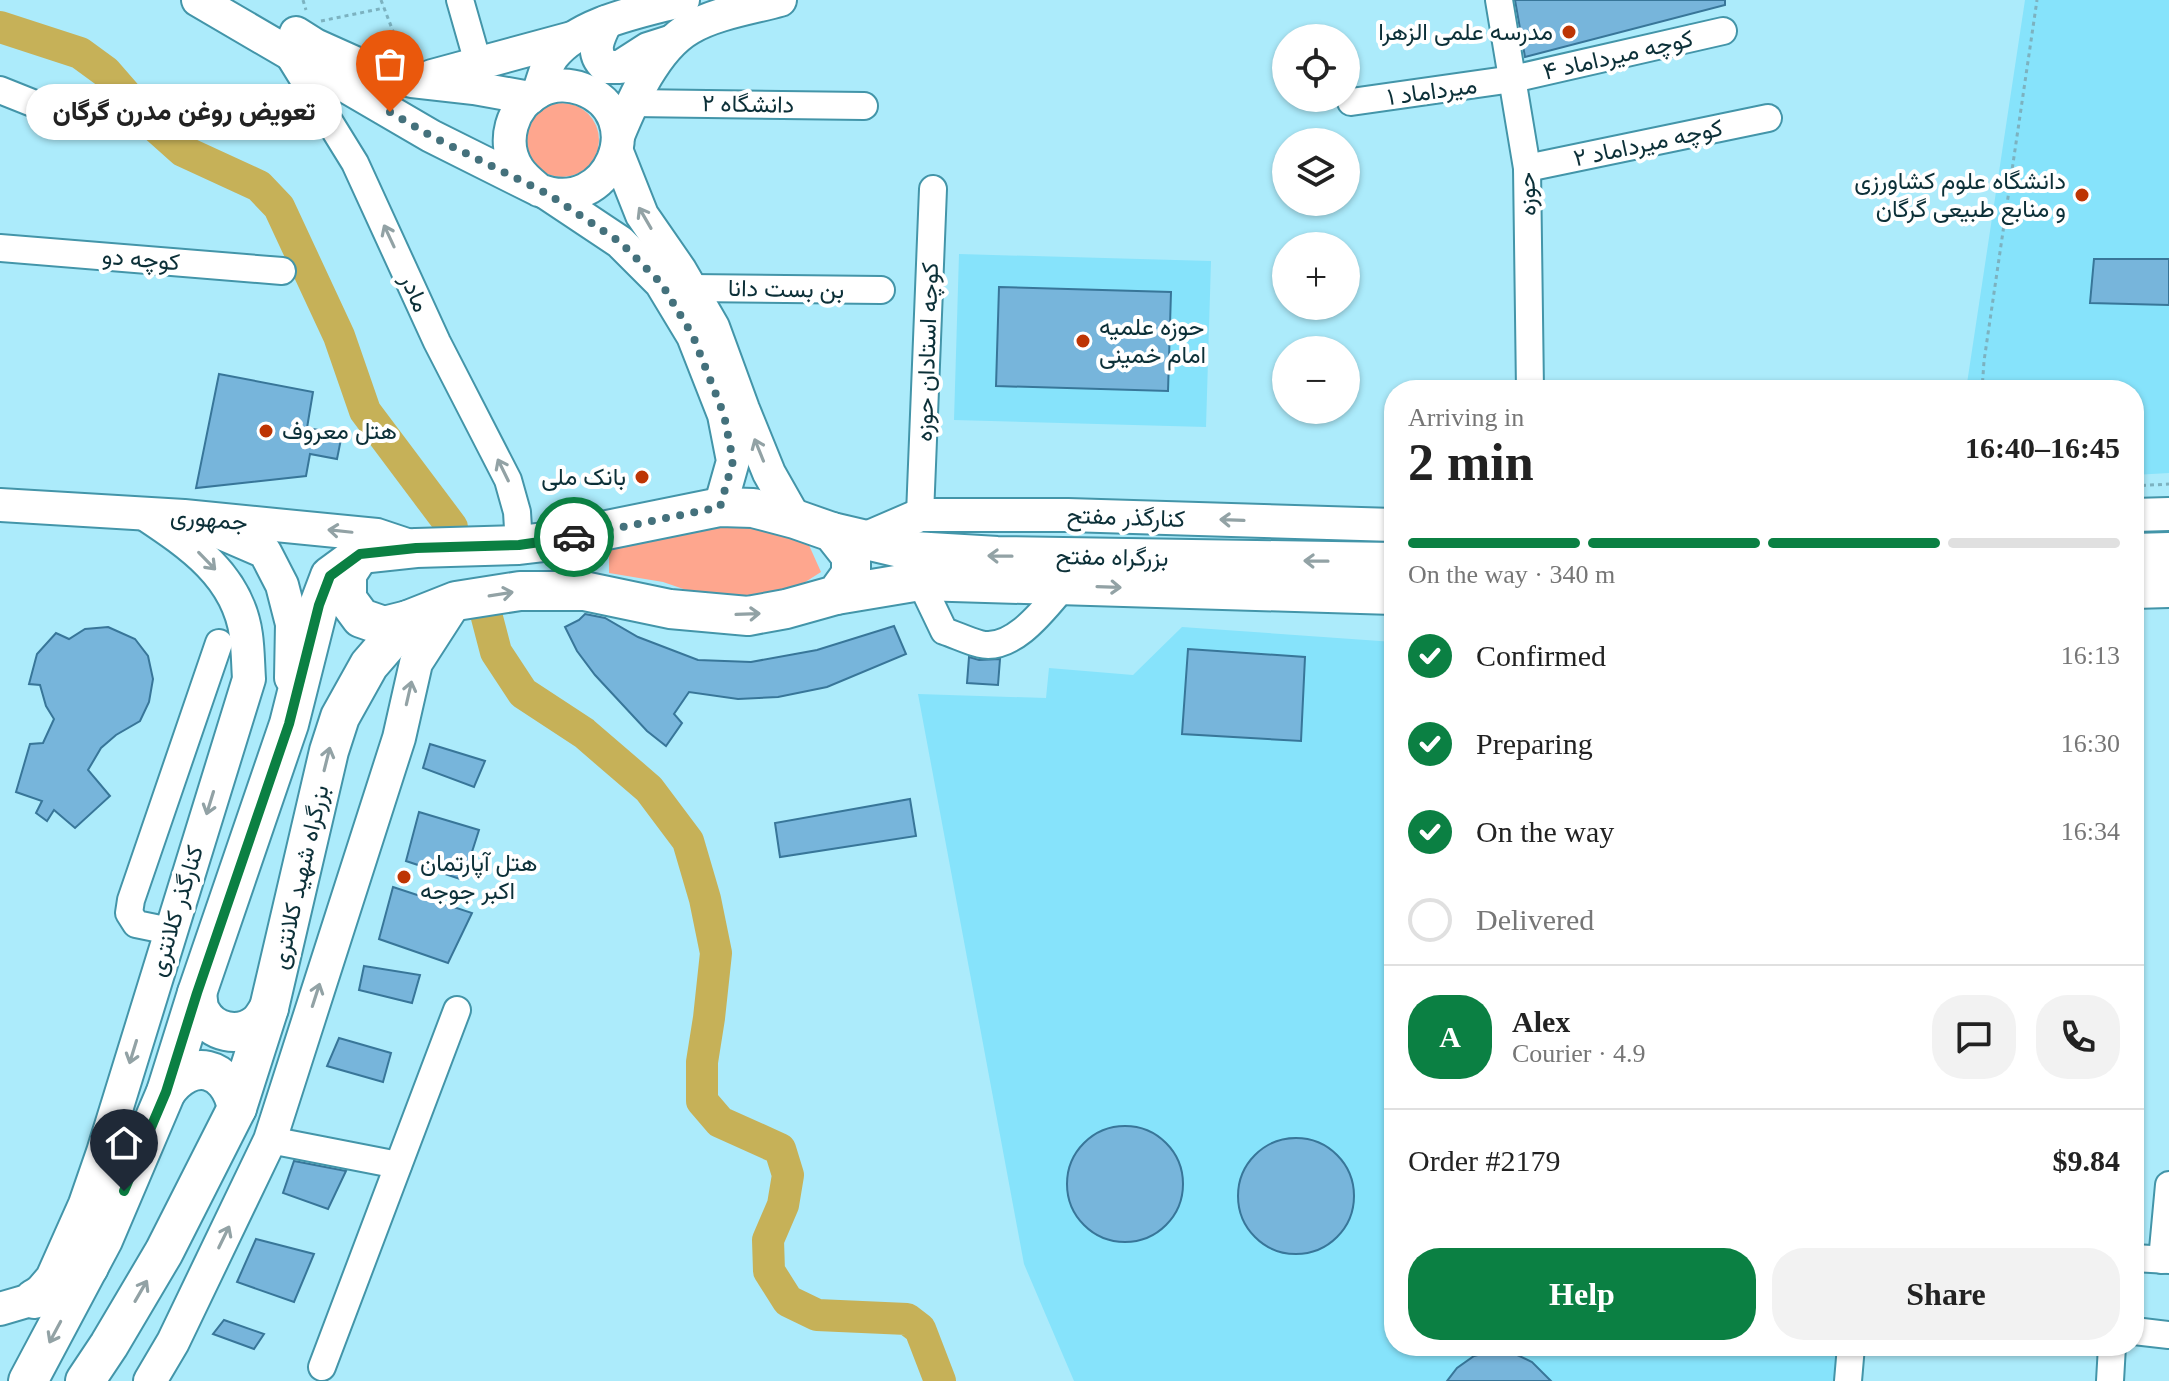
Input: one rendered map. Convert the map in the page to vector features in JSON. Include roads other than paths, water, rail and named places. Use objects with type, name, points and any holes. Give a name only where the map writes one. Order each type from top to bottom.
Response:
[{"type":"highway","name":"بزرگراه مفتح","points":[[519,545],[720,507],[753,508],[847,536],[913,551],[997,556],[1066,571],[1384,594]]},
{"type":"highway","points":[[836,595],[851,574],[847,536]]},
{"type":"highway","points":[[408,620],[384,626],[361,618],[347,599],[347,574],[360,554],[416,548],[519,545]]},
{"type":"highway","points":[[2144,553],[2169,552]]},
{"type":"highway","name":"بزرگراه شهید کلانتری","points":[[28,1381],[92,1262],[166,1092],[289,724],[319,605],[330,576],[360,554]]},
{"type":"highway","name":"بزرگراه مفتح","points":[[670,609],[748,616],[836,595],[920,581],[1066,571],[1384,562]]},
{"type":"highway","points":[[2144,589],[2169,588]]},
{"type":"highway","name":"بزرگراه شهید کلانتری","points":[[85,1381],[164,1252],[237,1108],[269,1008],[329,751],[340,717],[369,665],[408,620],[456,601],[520,591],[584,591],[670,609]]},
{"type":"highway","points":[[197,993],[200,1010],[210,1024],[226,1032],[244,1031],[252,1027],[259,1023],[269,1008]]},
{"type":"highway","points":[[166,1092],[176,1078],[191,1070],[208,1070],[223,1078],[233,1091],[237,1108]]},
{"type":"highway","points":[[17,1304],[92,1262],[85,1204]]},
{"type":"main road","points":[[198,0],[431,136],[544,192],[565,195],[583,191],[598,182],[610,169],[643,80],[673,41],[690,28],[780,0]]},
{"type":"main road","points":[[241,0],[315,45],[373,71],[412,81],[534,94],[556,86],[574,86],[591,92],[605,103],[614,118],[618,144],[642,215],[680,270],[713,327],[769,473],[795,519]]},
{"type":"main road","points":[[412,81],[572,38],[606,22],[683,0]]},
{"type":"main road","points":[[606,22],[596,48],[598,60],[606,67],[620,67],[648,49],[673,41]]},
{"type":"main road","points":[[572,38],[552,57],[534,94],[513,117],[509,136],[511,155],[519,171],[544,192],[620,242],[661,283],[693,336],[724,415],[733,461],[720,507]]},
{"type":"main road","name":"جمهوری","points":[[0,505],[184,516],[377,535],[416,548]]},
{"type":"main road","name":"کنارگذر کلانتری","points":[[17,1304],[52,1278],[85,1204],[249,679],[246,632],[235,597],[191,544],[145,514]]},
{"type":"main road","points":[[2144,515],[2169,514]]},
{"type":"main road","name":"کنارگذر مفتح","points":[[847,536],[920,515],[1068,515],[1384,525]]},
{"type":"main road","points":[[1066,571],[1068,515]]},
{"type":"main road","points":[[184,516],[265,552],[282,585],[292,624],[289,724]]},
{"type":"main road","points":[[150,1381],[173,1342],[270,1140],[399,738],[416,663],[456,601]]},
{"type":"street","points":[[460,0],[478,63]]},
{"type":"street","name":"حوزه","points":[[1499,0],[1527,168],[1530,380]]},
{"type":"street","name":"کوچه میرداماد ۴","points":[[1513,79],[1723,31]]},
{"type":"street","name":"مادر","points":[[286,51],[355,163],[437,342],[508,480],[517,512],[519,545]]},
{"type":"street","name":"۱ میرداماد","points":[[1360,101],[1513,79]]},
{"type":"street","points":[[0,90],[65,116]]},
{"type":"street","name":"دانشگاه ۲","points":[[632,103],[864,106]]},
{"type":"street","name":"کوچه میرداماد ۲","points":[[1527,168],[1768,118]]},
{"type":"street","name":"کوچه استادان حوزه","points":[[920,515],[933,189]]},
{"type":"street","name":"کوچه دو","points":[[0,248],[282,271]]},
{"type":"street","name":"بن بست دانا","points":[[690,288],[881,290]]},
{"type":"street","points":[[920,581],[944,631],[982,645],[1000,643],[1028,627],[1066,571]]},
{"type":"street","points":[[170,931],[136,924],[129,913],[131,900],[219,643]]},
{"type":"street","points":[[322,1367],[457,1010]]},
{"type":"street","points":[[270,1140],[398,1165]]},
{"type":"street","points":[[2144,1259],[2165,1260],[2169,1185]]},
{"type":"street","points":[[2144,1332],[2169,1335]]},
{"type":"street","points":[[1848,1381],[1850,1356]]},
{"type":"street","points":[[2110,1381],[2111,1356]]},
{"type":"waterway","points":[[0,27],[80,53],[106,72],[146,118],[183,151],[259,186],[279,207],[339,336],[365,411],[452,527]]},
{"type":"waterway","points":[[484,606],[496,652],[523,693],[584,733],[649,789],[688,841],[705,899],[716,953],[702,1062],[702,1101],[720,1122],[780,1149],[788,1175],[783,1205],[768,1240],[769,1271],[788,1301],[817,1315],[907,1319],[920,1329],[940,1381]]},
{"type":"place","name":"مدرسه علمی الزهرا","points":[[1569,32]]},
{"type":"place","name":"تعویض روغن مدرن گرگان","points":[[390,112]]},
{"type":"place","name":"دانشگاه علوم کشاورزی و منابع طبیعی گرگان","points":[[2082,195]]},
{"type":"place","name":"حوزه علمیه امام خمینی","points":[[1083,341]]},
{"type":"place","name":"هتل معروف","points":[[266,431]]},
{"type":"place","name":"بانک ملی","points":[[642,477]]},
{"type":"place","name":"هتل آپارتمان اکبر جوجه","points":[[404,877]]}]
